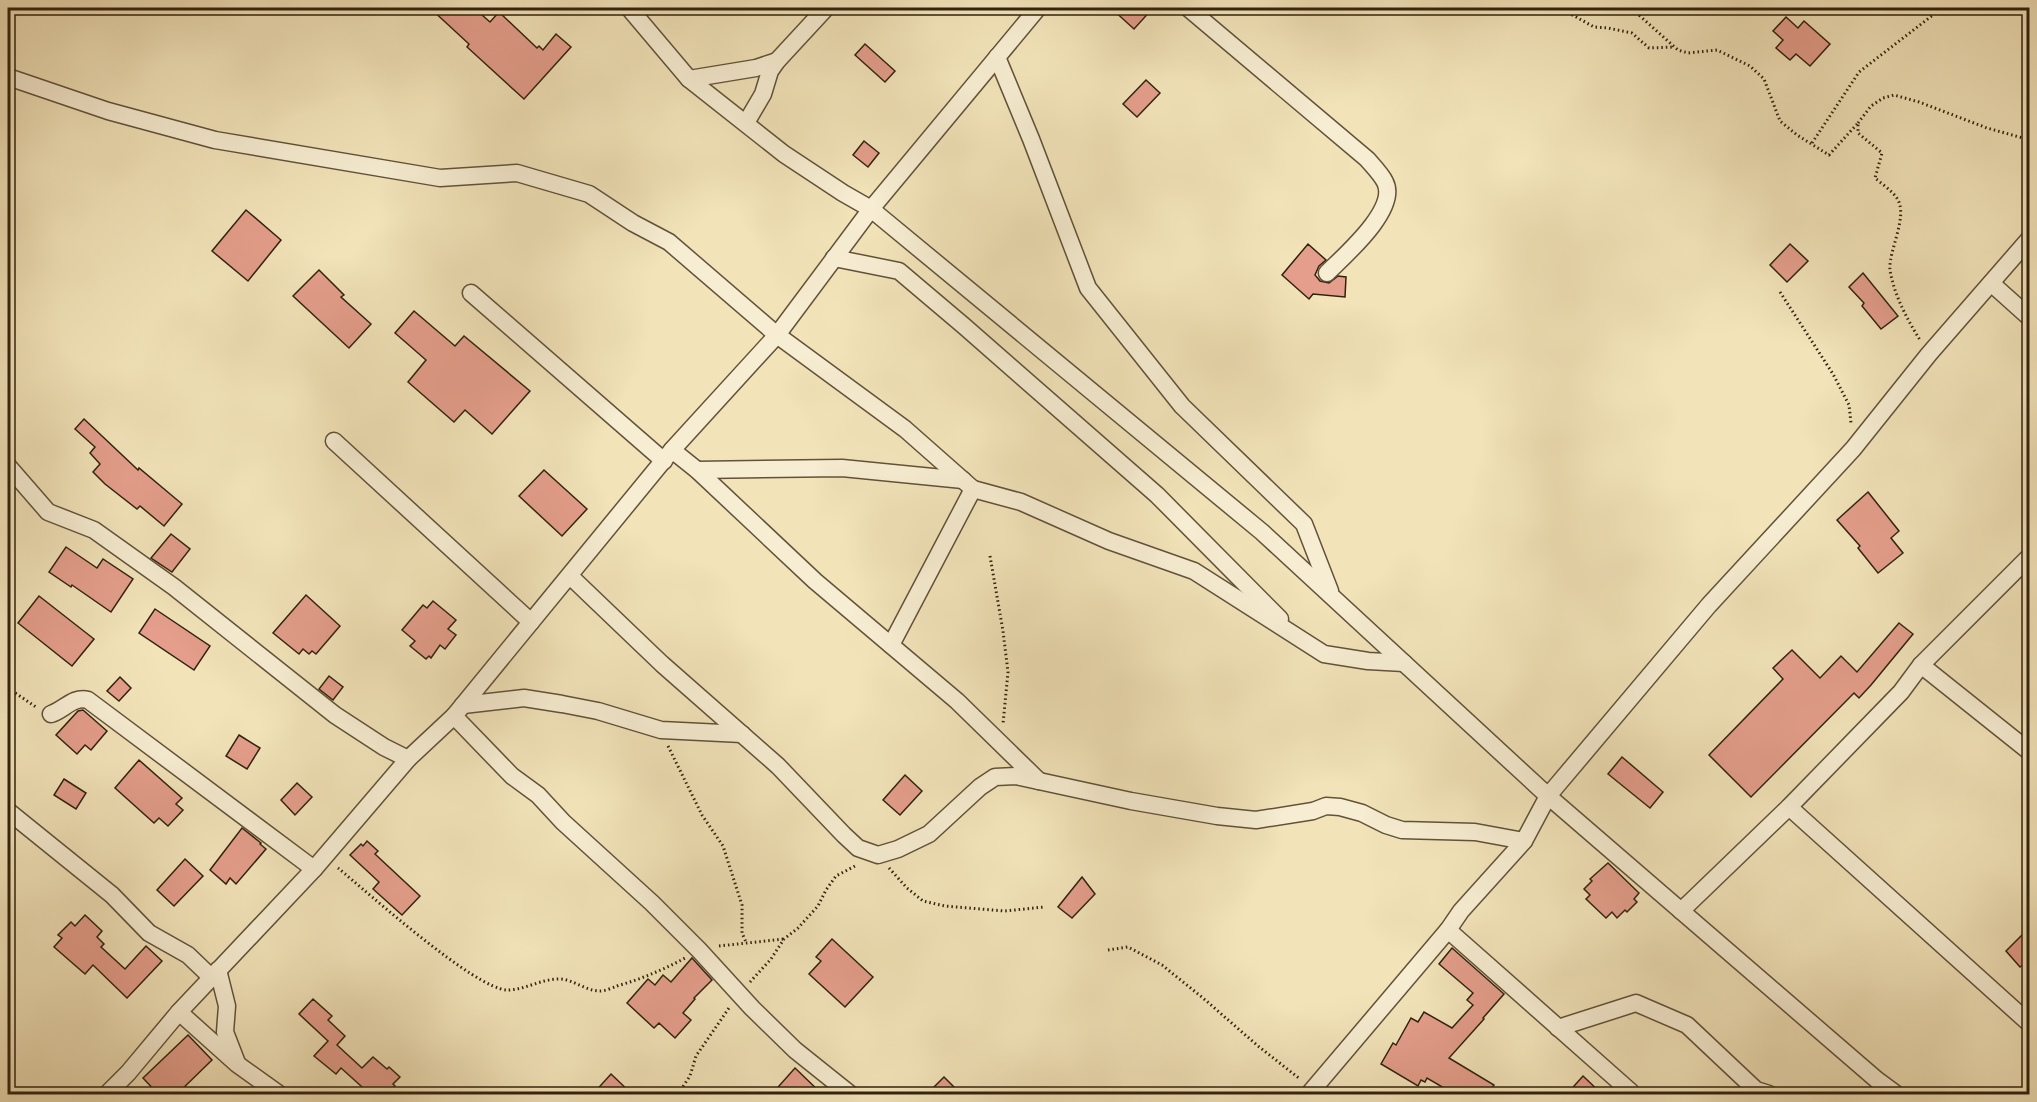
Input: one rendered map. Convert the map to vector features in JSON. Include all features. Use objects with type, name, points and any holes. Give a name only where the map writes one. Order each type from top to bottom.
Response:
[{"type":"street","points":[[629,8],[689,79],[784,154],[843,194],[871,209],[1262,532],[1548,796],[1896,1095]]},
{"type":"street","points":[[746,123],[763,94],[770,72],[777,61],[826,8]]},
{"type":"street","points":[[107,1095],[179,1012],[319,863],[408,759],[458,711],[668,456],[777,334],[871,209],[1038,8]]},
{"type":"street","points":[[1188,8],[1367,159],[1386,183],[1387,194],[1377,219],[1327,273]]},
{"type":"street","points":[[997,57],[1088,288],[1182,406],[1304,524],[1332,596]]},
{"type":"street","points":[[689,79],[756,68],[777,61]]},
{"type":"street","points":[[8,77],[108,111],[215,140],[440,178],[517,173],[589,194],[633,223],[669,242],[777,334],[905,429],[968,484]]},
{"type":"street","points":[[1313,1093],[1448,930],[1461,911],[1524,841],[1548,796],[1709,605],[1853,449],[1929,354],[2030,238]]},
{"type":"street","points":[[834,258],[899,271],[1157,495],[1302,641]]},
{"type":"street","points":[[1991,284],[2030,318]]},
{"type":"street","points":[[471,294],[668,456],[697,470],[815,581],[957,701],[1040,782]]},
{"type":"street","points":[[334,441],[531,622]]},
{"type":"street","points":[[8,466],[48,512],[94,530],[174,587],[335,715],[384,747],[408,759]]},
{"type":"street","points":[[697,470],[842,468],[968,484],[1021,502],[1109,541],[1194,571],[1324,654],[1368,661],[1404,663]]},
{"type":"street","points":[[891,645],[968,484]]},
{"type":"street","points":[[1681,911],[1789,807],[1901,692],[1921,666],[2030,556]]},
{"type":"street","points":[[570,576],[662,664],[785,773],[851,842],[858,848],[878,855],[898,849],[929,834],[980,787],[995,777],[1016,776],[1131,801],[1217,816],[1256,820],[1314,811],[1326,806],[1340,807],[1362,813],[1402,830],[1475,832],[1524,841]]},
{"type":"street","points":[[1921,666],[2030,752]]},
{"type":"street","points":[[458,711],[524,698],[598,711],[661,730],[742,734]]},
{"type":"street","points":[[51,714],[74,701],[88,700],[319,863]]},
{"type":"street","points":[[458,711],[512,776],[538,795],[563,822],[637,889],[795,1050],[850,1095]]},
{"type":"street","points":[[1789,807],[2030,1024]]},
{"type":"street","points":[[8,811],[111,895],[148,933],[188,955],[215,974],[226,1006],[225,1032],[237,1064]]},
{"type":"street","points":[[1448,930],[1630,1092]]},
{"type":"street","points":[[1558,1028],[1636,1003],[1687,1025],[1756,1090],[1769,1095]]},
{"type":"street","points":[[179,1012],[237,1064],[279,1095]]},
{"type":"path","points":[[1560,8],[1594,27],[1608,27],[1632,33],[1649,48],[1674,47]]},
{"type":"path","points":[[1634,8],[1640,16],[1682,52],[1717,50],[1750,66],[1764,79],[1780,121],[1797,135],[1829,155],[1871,106],[1882,98],[1894,95],[1987,128],[2030,140]]},
{"type":"path","points":[[1812,143],[1859,72],[1942,8]]},
{"type":"path","points":[[1858,123],[1858,133],[1882,153],[1875,178],[1896,197],[1900,204],[1899,227],[1890,270],[1908,321],[1929,354]]},
{"type":"path","points":[[1780,292],[1833,374],[1849,405],[1853,449]]},
{"type":"path","points":[[990,556],[998,594],[1008,672],[1001,745]]},
{"type":"path","points":[[8,688],[51,714]]},
{"type":"path","points":[[661,730],[702,815],[723,846],[742,905],[742,933],[746,942]]},
{"type":"path","points":[[678,1095],[690,1076],[696,1056],[740,994],[771,959],[784,939],[818,906],[836,876],[878,855],[907,888],[923,901],[945,906],[1005,911],[1044,907]]},
{"type":"path","points":[[319,863],[480,980],[496,988],[507,990],[527,987],[548,979],[563,979],[600,991],[664,970],[699,950],[746,942],[784,939]]},
{"type":"path","points":[[1108,950],[1128,947],[1162,965],[1313,1093]]},
{"type":"building","points":[[430,8],[474,8],[490,22],[499,12],[537,48],[539,46],[543,50],[556,34],[571,47],[524,99],[467,47],[469,44]]},
{"type":"building","points":[[1111,8],[1153,8],[1134,29]]},
{"type":"building","points":[[1786,17],[1798,28],[1804,21],[1830,44],[1810,66],[1796,54],[1790,60],[1776,48],[1783,40],[1773,31]]},
{"type":"building","points":[[865,44],[895,71],[885,82],[855,55]]},
{"type":"building","points":[[1146,80],[1160,93],[1137,117],[1123,104]]},
{"type":"building","points":[[864,141],[879,153],[868,167],[853,155]]},
{"type":"building","points":[[246,210],[281,240],[248,281],[212,251]]},
{"type":"building","points":[[1308,244],[1326,260],[1319,266],[1315,275],[1320,281],[1329,283],[1338,276],[1346,277],[1345,297],[1313,294],[1309,299],[1282,275]]},
{"type":"building","points":[[1790,244],[1808,261],[1787,282],[1770,265]]},
{"type":"building","points":[[319,270],[344,295],[341,297],[371,324],[349,348],[293,296]]},
{"type":"building","points":[[1863,273],[1898,316],[1881,329],[1862,306],[1864,303],[1849,287]]},
{"type":"building","points":[[414,311],[455,346],[464,336],[530,391],[492,434],[465,410],[454,422],[408,382],[426,360],[395,333]]},
{"type":"building","points":[[84,419],[138,470],[139,468],[182,504],[164,526],[140,506],[137,509],[93,472],[100,464],[90,453],[95,447],[75,429]]},
{"type":"building","points":[[544,470],[587,509],[562,536],[519,496]]},
{"type":"building","points":[[1868,492],[1899,531],[1891,538],[1903,553],[1878,573],[1858,548],[1860,546],[1837,520]]},
{"type":"building","points":[[171,534],[190,549],[172,572],[151,558]]},
{"type":"building","points":[[66,547],[97,568],[103,559],[133,579],[111,612],[49,572]]},
{"type":"building","points":[[306,595],[340,626],[316,654],[312,651],[309,654],[303,649],[299,654],[273,633]]},
{"type":"building","points":[[39,596],[94,639],[72,666],[18,623]]},
{"type":"building","points":[[433,601],[456,620],[448,629],[456,635],[445,649],[440,645],[431,658],[429,656],[426,659],[410,646],[415,641],[402,630],[423,605],[427,608]]},
{"type":"building","points":[[155,609],[210,646],[194,670],[139,633]]},
{"type":"building","points":[[1899,623],[1913,634],[1871,685],[1859,698],[1854,693],[1751,797],[1709,755],[1783,679],[1773,668],[1792,650],[1820,678],[1841,656],[1857,672]]},
{"type":"building","points":[[329,676],[343,687],[333,700],[319,689]]},
{"type":"building","points":[[120,677],[131,688],[119,701],[107,691]]},
{"type":"building","points":[[83,710],[107,731],[91,750],[85,745],[77,754],[56,735],[78,711]]},
{"type":"building","points":[[239,735],[260,748],[247,769],[226,756]]},
{"type":"building","points":[[1622,757],[1663,792],[1650,808],[1608,774]]},
{"type":"building","points":[[139,760],[182,798],[176,804],[183,810],[168,826],[159,818],[154,823],[115,788]]},
{"type":"building","points":[[905,775],[922,791],[900,815],[883,800]]},
{"type":"building","points":[[64,779],[86,793],[76,809],[54,795]]},
{"type":"building","points":[[297,783],[312,797],[295,815],[281,800]]},
{"type":"building","points":[[242,828],[266,849],[236,884],[230,878],[226,884],[210,870]]},
{"type":"building","points":[[367,841],[378,851],[375,854],[420,896],[402,915],[373,889],[379,882],[350,855]]},
{"type":"building","points":[[185,859],[203,876],[174,906],[157,890]]},
{"type":"building","points":[[1608,863],[1639,893],[1634,899],[1637,902],[1617,918],[1612,912],[1606,918],[1586,899],[1590,895],[1584,889],[1592,881],[1590,879]]},
{"type":"building","points":[[1082,877],[1095,894],[1072,918],[1058,907]]},
{"type":"building","points":[[85,915],[102,931],[97,937],[104,944],[101,947],[125,969],[146,946],[162,961],[127,998],[93,965],[85,974],[54,947],[62,938],[58,935],[71,922],[75,926]]},
{"type":"building","points":[[2030,927],[2030,959],[2020,967],[2006,951]]},
{"type":"building","points":[[832,939],[873,977],[845,1007],[809,974],[821,961],[816,957]]},
{"type":"building","points":[[1452,948],[1504,994],[1449,1058],[1494,1085],[1488,1095],[1456,1095],[1427,1078],[1425,1082],[1421,1080],[1418,1086],[1381,1064],[1393,1043],[1396,1045],[1411,1018],[1418,1022],[1424,1012],[1452,1028],[1473,1005],[1467,1000],[1473,993],[1439,964]]},
{"type":"building","points":[[692,958],[712,980],[683,1013],[691,1020],[675,1038],[659,1023],[654,1028],[627,1003],[648,979],[655,985],[663,975],[671,982]]},
{"type":"building","points":[[313,999],[332,1016],[328,1020],[345,1036],[337,1045],[362,1068],[373,1057],[400,1077],[387,1095],[371,1095],[341,1068],[336,1074],[314,1056],[328,1041],[299,1014]]},
{"type":"building","points":[[188,1035],[212,1060],[176,1095],[159,1095],[143,1078]]},
{"type":"building","points":[[795,1068],[823,1095],[771,1095]]},
{"type":"building","points":[[611,1074],[633,1095],[592,1095]]},
{"type":"building","points":[[1583,1076],[1603,1095],[1566,1095]]},
{"type":"building","points":[[944,1077],[962,1095],[926,1095]]}]
